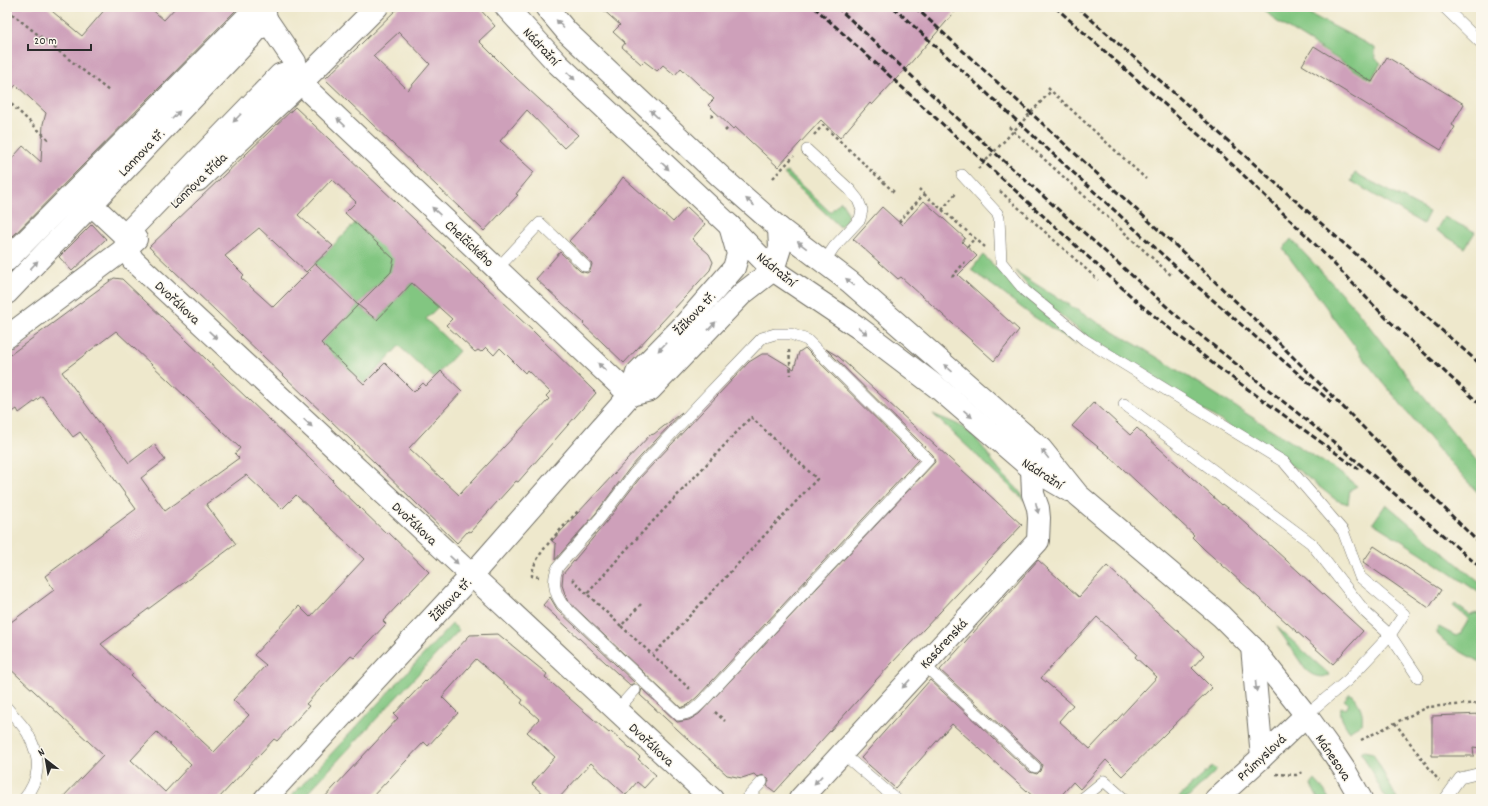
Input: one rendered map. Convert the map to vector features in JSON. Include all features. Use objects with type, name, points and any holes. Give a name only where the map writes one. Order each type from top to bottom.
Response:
[{"type":"street","name":"Lannova třída","points":[[7,337],[127,247],[303,82],[377,7]]},
{"type":"street","name":"Nádražní","points":[[506,7],[558,64],[730,226],[773,270],[859,328],[938,388],[1032,469],[1078,495],[1221,616],[1252,647],[1306,715]]},
{"type":"street","name":"Nádražní","points":[[546,7],[568,32],[722,178],[779,228],[850,282],[1041,449],[1078,495]]},
{"type":"street","points":[[7,260],[262,11],[295,62],[303,82]]},
{"type":"street","name":"Lannova tř.","points":[[7,293],[250,38],[262,11]]},
{"type":"street","name":"Chelčického","points":[[303,82],[630,395]]},
{"type":"street","points":[[91,204],[127,247]]},
{"type":"street","name":"Žižkova tř.","points":[[265,799],[471,576],[630,395],[637,373],[685,324],[734,268],[738,254],[730,226]]},
{"type":"street","points":[[773,270],[780,248],[779,228]]},
{"type":"street","name":"Dvořákova","points":[[127,247],[471,576],[707,797]]},
{"type":"street","name":"Žižkova tř.","points":[[630,395],[650,390],[742,294],[773,270]]},
{"type":"street","name":"Kasárenská","points":[[800,799],[1038,541],[1039,518],[1038,508],[1033,494],[1032,469]]},
{"type":"street","points":[[1252,647],[1266,766]]},
{"type":"street","name":"Průmyslová","points":[[1216,799],[1266,766],[1306,715]]},
{"type":"street","name":"Mánesova","points":[[1306,715],[1344,769],[1361,799]]},
{"type":"lane","points":[[1444,7],[1481,42]]},
{"type":"lane","points":[[807,150],[850,190],[858,200],[862,210],[860,219],[834,247],[824,262]]},
{"type":"lane","points":[[965,178],[997,213],[999,218],[1001,262],[1026,291],[1085,340],[1284,462],[1343,531],[1360,577],[1404,614],[1390,635],[1348,680],[1306,715]]},
{"type":"lane","points":[[497,269],[540,224],[585,266]]},
{"type":"lane","points":[[775,334],[791,334],[807,340],[928,460],[726,678],[693,711],[687,714],[679,715],[562,604],[556,595],[554,578],[558,567],[601,517],[634,474],[700,402],[762,338],[775,334]]},
{"type":"lane","points":[[1124,404],[1311,544],[1366,613],[1390,635],[1418,677]]},
{"type":"lane","points":[[924,665],[1035,767]]},
{"type":"lane","points":[[618,713],[637,692]]},
{"type":"lane","points":[[7,708],[30,736],[36,755],[38,768],[35,781],[24,799]]},
{"type":"lane","points":[[842,753],[896,799]]},
{"type":"lane","points":[[1447,797],[1460,778],[1481,773]]},
{"type":"lane","points":[[1082,799],[1104,781],[1124,799]]},
{"type":"lane","points":[[746,799],[762,782]]},
{"type":"path","points":[[7,10],[109,91]]},
{"type":"path","points":[[1048,88],[1146,179]]},
{"type":"path","points":[[972,165],[978,170],[1051,91]]},
{"type":"path","points":[[7,100],[50,141]]},
{"type":"path","points":[[7,110],[12,105]]},
{"type":"path","points":[[711,117],[715,112]]},
{"type":"path","points":[[725,131],[730,126]]},
{"type":"path","points":[[1009,126],[1172,276]]},
{"type":"path","points":[[942,210],[965,178]]},
{"type":"path","points":[[995,186],[1098,280]]},
{"type":"path","points":[[919,190],[1001,262]]},
{"type":"path","points":[[899,222],[924,194]]},
{"type":"path","points":[[967,247],[975,238]]},
{"type":"path","points":[[952,276],[965,262]]},
{"type":"path","points":[[587,594],[624,552],[751,417],[817,479],[653,655]]},
{"type":"path","points":[[539,577],[532,576],[532,572],[542,552],[579,510]]},
{"type":"path","points":[[570,577],[693,692]]},
{"type":"path","points":[[621,626],[641,604]]},
{"type":"path","points":[[1361,740],[1427,707],[1481,703]]},
{"type":"path","points":[[713,710],[725,721]]},
{"type":"path","points":[[1395,723],[1447,797]]},
{"type":"path","points":[[1266,766],[1296,775],[1305,771]]},
{"type":"green space","points":[[1261,7],[1296,7],[1375,48],[1375,58],[1381,63],[1371,80],[1276,21]]},
{"type":"green space","points":[[787,172],[830,212],[841,201],[847,211],[846,221],[840,227],[784,174]]},
{"type":"green space","points":[[1355,173],[1429,212],[1423,224],[1351,181]]},
{"type":"green space","points":[[1444,217],[1475,232],[1465,248],[1436,230]]},
{"type":"green space","points":[[356,222],[399,263],[358,305],[315,264]]},
{"type":"green space","points":[[1291,239],[1356,309],[1417,388],[1481,466],[1481,496],[1448,461],[1371,368],[1283,249]]},
{"type":"green space","points":[[983,255],[1076,344],[1031,315],[971,270]]},
{"type":"green space","points":[[1015,271],[1085,315],[1147,351],[1336,470],[1357,486],[1350,490],[1348,504],[1336,500],[1298,470],[1085,335],[1035,294]]},
{"type":"green space","points":[[412,283],[440,305],[426,319],[459,351],[434,378],[399,346],[363,385],[338,359],[316,348],[358,305],[377,320]]},
{"type":"green space","points":[[933,414],[962,427],[971,434],[999,470],[1017,488],[1025,501]]},
{"type":"green space","points":[[1386,504],[1481,584],[1481,594],[1421,553],[1373,523]]},
{"type":"green space","points":[[1455,604],[1470,615],[1477,613],[1481,615],[1481,662],[1450,645],[1436,632],[1439,627],[1456,636],[1460,634],[1469,619],[1453,606]]},
{"type":"green space","points":[[452,624],[459,630],[302,799],[289,799]]},
{"type":"green space","points":[[1277,627],[1330,675],[1320,677],[1313,675],[1305,669]]},
{"type":"green space","points":[[1350,693],[1360,707],[1362,723],[1349,731],[1342,720],[1341,707],[1346,709],[1349,704],[1344,700]]},
{"type":"green space","points":[[1364,751],[1373,753],[1397,799],[1386,799],[1361,752]]},
{"type":"green space","points":[[1212,767],[1217,770],[1187,799],[1177,799]]},
{"type":"green space","points":[[1315,780],[1324,790],[1329,799],[1318,799],[1311,785]]},
{"type":"building","points":[[7,7],[47,7],[82,36],[107,7],[149,7],[164,20],[176,7],[239,7],[7,242],[7,164],[23,146],[41,162],[43,124],[46,113],[16,85],[7,95]]},
{"type":"building","points":[[399,7],[478,7],[495,26],[479,41],[515,77],[578,135],[564,148],[527,110],[500,141],[534,172],[516,194],[518,195],[484,231],[325,79]],"holes":[[[399,32],[430,64],[408,90],[373,56]]]},
{"type":"building","points":[[600,7],[959,7],[908,66],[872,105],[870,103],[840,138],[821,120],[778,167],[735,127],[733,129],[708,105],[714,99],[681,68],[675,75],[663,65],[657,71],[644,61],[641,64],[622,47],[625,43],[613,32],[620,25]]},
{"type":"building","points":[[1314,46],[1372,82],[1387,57],[1464,104],[1452,125],[1455,127],[1441,150],[1302,65]]},
{"type":"building","points":[[295,107],[534,332],[596,393],[518,482],[516,481],[470,532],[468,531],[457,543],[149,247]],"holes":[[[332,179],[356,202],[345,213],[394,259],[391,272],[358,305],[316,264],[273,307],[241,278],[244,275],[225,256],[259,228],[306,272],[333,246],[298,215]],[[412,283],[452,319],[446,325],[475,352],[478,350],[481,352],[486,347],[494,355],[500,348],[525,373],[527,370],[550,392],[546,396],[549,399],[459,495],[409,448],[462,391],[441,371],[426,386],[423,383],[414,392],[385,363],[364,384],[321,343],[358,305],[377,320]]]},
{"type":"building","points":[[623,177],[673,222],[687,207],[705,224],[692,239],[709,254],[713,262],[710,270],[624,363],[583,324],[584,323],[536,279],[560,252],[580,271],[587,273],[590,271],[592,264],[590,261],[569,241],[610,195]]},
{"type":"building","points":[[924,201],[965,238],[962,242],[977,256],[958,275],[1019,330],[994,361],[901,277],[898,279],[853,239],[882,207],[902,225]]},
{"type":"building","points":[[92,224],[106,239],[72,271],[59,257]]},
{"type":"building","points":[[114,278],[122,279],[333,480],[332,481],[387,534],[388,532],[429,572],[383,621],[386,624],[354,658],[351,656],[306,704],[309,706],[277,741],[274,739],[218,799],[61,799],[103,755],[7,666],[7,625],[54,590],[45,576],[136,509],[80,432],[73,437],[42,396],[19,413],[17,409],[7,416],[7,357]],"holes":[[[116,331],[240,448],[235,454],[239,458],[165,511],[141,478],[165,460],[154,444],[129,463],[62,372]],[[246,475],[282,509],[296,495],[364,559],[310,617],[299,606],[254,655],[266,665],[233,700],[249,715],[214,752],[131,676],[133,674],[101,644],[236,544],[206,504]],[[157,732],[191,764],[165,792],[131,760]]]},
{"type":"building","points":[[805,348],[918,460],[698,696],[688,705],[681,708],[567,600],[562,585],[563,574],[607,521],[639,479],[749,362],[762,354],[769,354],[794,369],[799,352]]},
{"type":"building","points":[[826,349],[839,357],[1022,525],[875,681],[775,792],[767,786],[769,780],[764,775],[757,777],[754,774],[742,778],[727,775],[640,695],[642,689],[677,722],[689,720],[699,714],[935,462],[933,455]]},
{"type":"building","points":[[1094,402],[1130,435],[1137,428],[1222,505],[1223,504],[1236,514],[1363,631],[1333,664],[1204,549],[1192,537],[1194,535],[1108,455],[1072,426]]},
{"type":"building","points":[[682,412],[629,469],[596,513],[555,560],[556,544],[552,541],[650,435],[654,434]]},
{"type":"building","points":[[1374,546],[1441,590],[1429,608],[1363,562]]},
{"type":"building","points":[[1038,560],[1079,597],[1107,566],[1204,655],[1192,668],[1212,688],[1122,776],[1106,760],[1080,789],[1073,782],[1058,799],[1036,799],[952,724],[895,788],[861,758],[930,680],[1030,772],[1037,774],[1040,771],[1042,765],[1040,762],[940,670]],"holes":[[[1097,617],[1137,654],[1135,657],[1157,677],[1090,749],[1059,721],[1073,705],[1041,678]]]},
{"type":"building","points":[[550,597],[557,609],[635,683],[630,685],[543,605]]},
{"type":"building","points":[[498,634],[547,674],[545,677],[609,733],[611,731],[640,757],[638,759],[656,775],[644,788],[637,782],[626,795],[591,763],[558,799],[548,799],[532,784],[555,757],[527,732],[539,719],[521,703],[523,700],[476,659],[442,697],[458,713],[428,746],[424,742],[370,799],[323,799],[398,718],[394,714],[470,635]]},
{"type":"building","points":[[1481,714],[1481,748],[1473,747],[1474,756],[1432,756],[1432,716]]},
{"type":"railway","points":[[814,7],[1142,306],[1216,366],[1358,469]]},
{"type":"railway","points":[[837,7],[994,152],[1185,323],[1340,447],[1481,568]]},
{"type":"railway","points":[[893,7],[1199,288],[1331,402]]},
{"type":"railway","points":[[915,7],[1268,332],[1481,545]]},
{"type":"railway","points":[[1055,7],[1234,166],[1309,238],[1386,318],[1481,405]]},
{"type":"railway","points":[[1077,7],[1481,365]]}]
